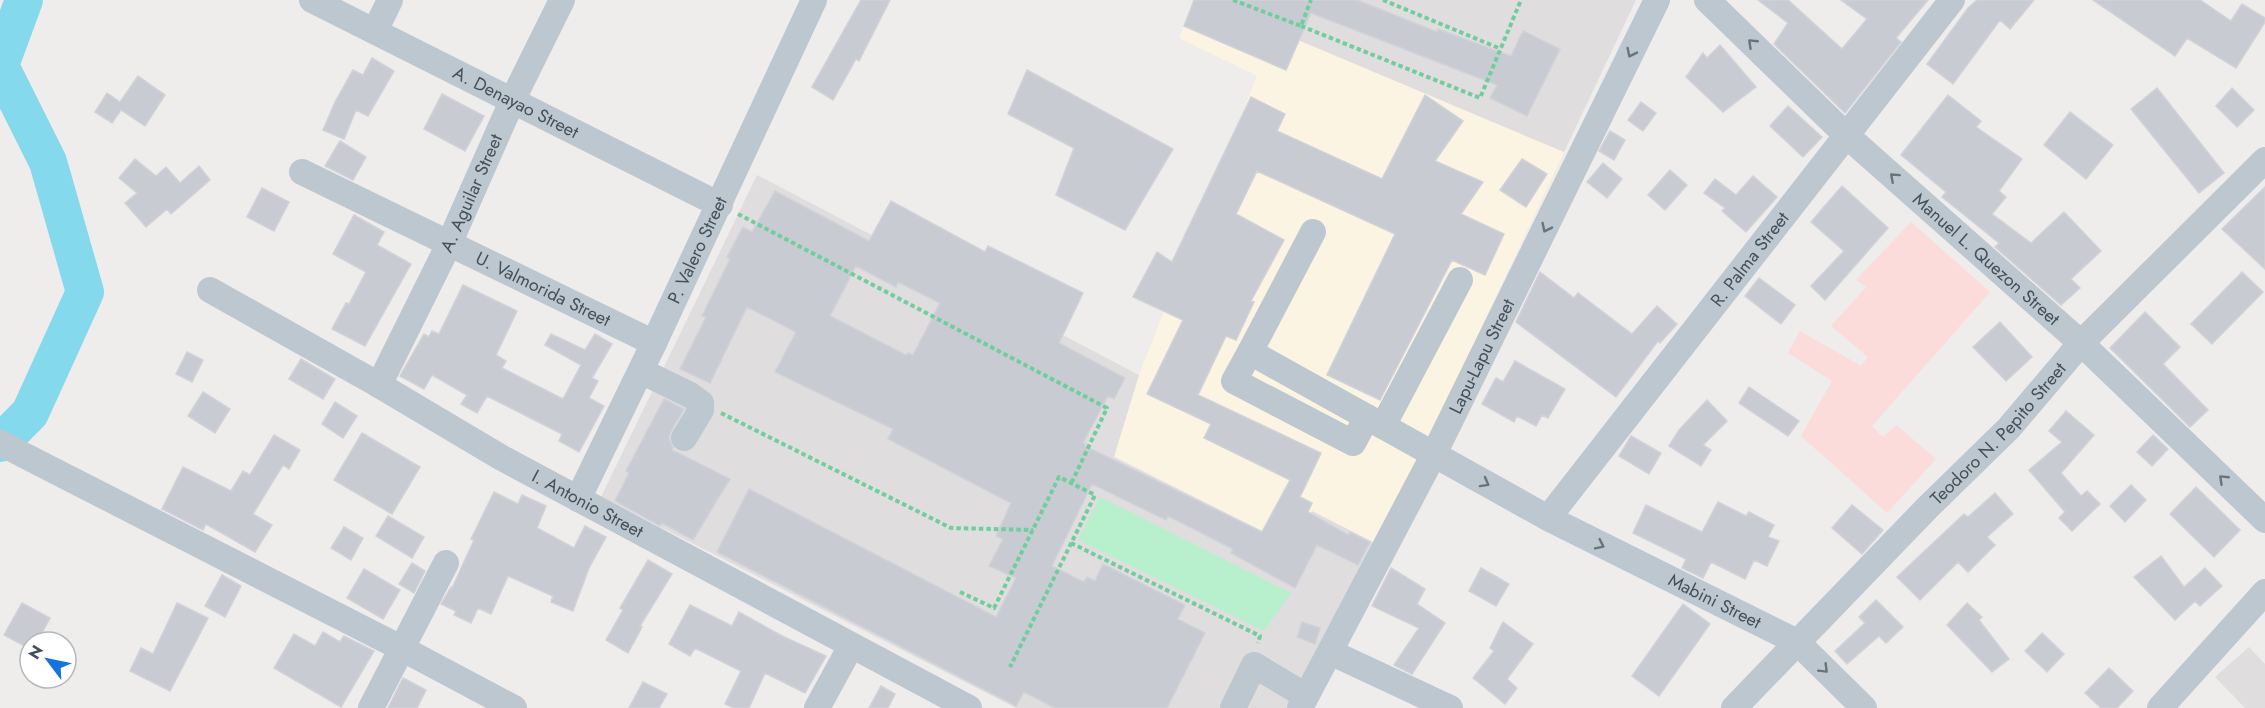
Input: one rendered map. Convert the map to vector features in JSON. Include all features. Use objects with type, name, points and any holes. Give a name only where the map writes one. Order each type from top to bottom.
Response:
[{"type":"street","name":"A. Denayao Street","points":[[312,0],[720,205]]},
{"type":"street","points":[[375,31],[390,0]]},
{"type":"street","name":"A. Aguilar Street","points":[[380,385],[449,244],[513,99],[562,0]]},
{"type":"street","name":"Lapu-Lapu Street","points":[[1303,702],[1434,454],[1657,0]]},
{"type":"street","name":"Manuel L. Quezon Street","points":[[1707,0],[1846,135],[2081,343],[2265,520]]},
{"type":"street","name":"R. Palma Street","points":[[1548,518],[1953,0]]},
{"type":"street","name":"P. Valero Street","points":[[578,499],[720,205],[812,1]]},
{"type":"street","name":"Teodoro N. Pepito Street","points":[[1734,708],[1928,507],[2009,428],[2081,343],[2265,160]]},
{"type":"street","name":"U. Valmorida Street","points":[[302,172],[654,343]]},
{"type":"street","points":[[1313,232],[1234,381],[1353,443],[1375,421],[1460,280]]},
{"type":"street","name":"I. Antonio Street","points":[[210,290],[380,385],[502,458],[969,708]]},
{"type":"street","name":"Mabini Street","points":[[1250,352],[1548,518],[1797,642],[1864,708]]},
{"type":"street","points":[[641,371],[690,395],[701,403],[701,410],[684,438]]},
{"type":"street","points":[[0,443],[514,708]]},
{"type":"street","points":[[371,708],[446,563]]},
{"type":"street","points":[[2160,708],[2265,592]]},
{"type":"street","points":[[817,708],[851,646]]},
{"type":"street","points":[[1330,652],[1449,708]]},
{"type":"street","points":[[1233,708],[1254,665],[1303,702]]},
{"type":"path","points":[[1233,0],[1480,98],[1521,0]]},
{"type":"path","points":[[1301,26],[1311,0]]},
{"type":"path","points":[[1383,0],[1501,49]]},
{"type":"path","points":[[720,205],[1107,408],[1071,484]]},
{"type":"path","points":[[701,403],[951,528],[1033,530]]},
{"type":"path","points":[[960,592],[994,608],[1059,477],[1095,495],[1010,667]]},
{"type":"path","points":[[1071,543],[1260,636],[1254,665]]},
{"type":"shaded area","points":[[1194,0],[1299,40],[1564,152],[1379,545],[1292,546],[1114,456],[1139,375],[1257,76],[1179,38]]},
{"type":"shaded area","points":[[1203,0],[1636,0],[1564,152]]},
{"type":"shaded area","points":[[757,175],[1139,375],[1114,457],[1292,546],[1312,511],[1379,545],[1290,708],[1016,708],[601,497]]},
{"type":"shaded area","points":[[1911,222],[1990,292],[1872,426],[1883,437],[1896,425],[1936,459],[1887,513],[1801,436],[1832,381],[1788,353],[1800,331],[1861,366],[1868,357],[1831,326],[1866,287],[1856,280]]},
{"type":"shaded area","points":[[2249,647],[2265,664],[2265,708],[2245,708],[2215,677]]},
{"type":"green space","points":[[1100,497],[1291,593],[1264,631],[1078,540]]},
{"type":"building","points":[[861,0],[890,0],[859,61],[856,59],[833,100],[812,87]]},
{"type":"building","points":[[1194,0],[1357,0],[1437,32],[1438,29],[1511,56],[1523,31],[1560,49],[1527,116],[1490,98],[1497,85],[1311,13],[1286,70],[1184,26]]},
{"type":"building","points":[[1758,0],[1788,0],[1842,49],[1867,19],[1841,0],[1928,0],[1896,38],[1901,42],[1845,113],[1774,44],[1788,23]]},
{"type":"building","points":[[1977,0],[2034,0],[2010,29],[2000,20],[1953,84],[1927,64],[1968,8]]},
{"type":"building","points":[[2093,0],[2200,0],[2231,21],[2242,4],[2265,18],[2265,22],[2236,68],[2187,38],[2175,56]]},
{"type":"building","points":[[1720,45],[1756,87],[1723,112],[1686,77],[1703,53],[1707,58]]},
{"type":"building","points":[[372,58],[394,71],[368,116],[356,110],[344,139],[323,130],[353,70],[363,75]]},
{"type":"building","points":[[1027,70],[1173,149],[1125,230],[1056,195],[1074,148],[1008,114]]},
{"type":"building","points":[[138,76],[165,95],[145,126],[121,110],[112,123],[95,112],[107,93],[120,102]]},
{"type":"building","points":[[2157,88],[2224,173],[2199,193],[2131,109]]},
{"type":"building","points":[[2232,88],[2254,110],[2237,127],[2216,106]]},
{"type":"building","points":[[442,94],[484,116],[465,151],[424,129]]},
{"type":"building","points":[[1425,95],[1463,121],[1435,161],[1483,182],[1461,214],[1504,234],[1485,275],[1452,260],[1380,400],[1327,375],[1395,234],[1257,171],[1236,214],[1284,240],[1251,301],[1254,302],[1236,340],[1226,336],[1198,395],[1321,453],[1300,497],[1312,503],[1308,512],[1348,535],[1350,532],[1370,542],[1358,565],[1317,545],[1295,588],[1231,553],[1233,549],[1168,516],[1166,520],[1092,484],[1052,566],[1084,582],[1087,577],[1095,581],[1103,564],[1185,605],[1178,619],[1205,633],[1167,708],[1055,708],[1024,692],[1016,706],[717,552],[749,489],[996,617],[1016,578],[989,566],[1003,539],[996,536],[1011,503],[888,439],[893,429],[775,372],[796,332],[747,307],[710,383],[680,369],[706,317],[702,316],[730,259],[727,257],[743,227],[752,232],[775,191],[869,241],[891,201],[985,252],[988,246],[1083,293],[1059,343],[1125,378],[1114,399],[1108,396],[1083,443],[1086,444],[1085,446],[1262,532],[1290,480],[1204,438],[1211,424],[1147,394],[1183,320],[1133,297],[1157,252],[1172,262],[1251,97],[1285,114],[1277,131],[1382,179]],"holes":[[[856,266],[896,287],[898,282],[940,303],[913,355],[908,353],[906,355],[830,316]]]},
{"type":"building","points":[[1948,95],[1981,121],[1976,127],[2022,159],[1999,191],[2006,197],[1992,214],[2031,243],[2064,212],[2101,251],[2071,279],[2080,288],[2061,305],[1995,247],[1999,243],[1942,197],[1946,192],[1901,155]]},
{"type":"building","points":[[1641,102],[1656,113],[1643,131],[1628,120]]},
{"type":"building","points":[[1788,106],[1822,137],[1803,157],[1770,126]]},
{"type":"building","points":[[2070,112],[2113,145],[2086,179],[2044,145]]},
{"type":"building","points":[[1610,131],[1625,140],[1614,160],[1599,151]]},
{"type":"building","points":[[340,141],[366,157],[353,180],[325,166]]},
{"type":"building","points":[[135,159],[156,176],[166,167],[180,183],[199,166],[210,180],[171,214],[167,209],[146,227],[125,203],[137,193],[119,178]]},
{"type":"building","points":[[1522,159],[1547,174],[1526,207],[1500,190]]},
{"type":"building","points":[[1603,163],[1622,179],[1607,198],[1587,182]]},
{"type":"building","points":[[1670,170],[1687,185],[1665,210],[1648,195]]},
{"type":"building","points":[[1753,176],[1777,197],[1746,232],[1722,211],[1725,208],[1704,193],[1715,179],[1736,195]]},
{"type":"building","points":[[1842,186],[1888,228],[1825,300],[1811,286],[1844,251],[1811,222]]},
{"type":"building","points":[[2265,187],[2265,269],[2222,229]]},
{"type":"building","points":[[262,188],[289,202],[274,231],[247,217]]},
{"type":"building","points":[[354,215],[384,232],[377,245],[411,264],[365,346],[332,329],[366,272],[333,254]]},
{"type":"building","points":[[1540,272],[1574,298],[1578,293],[1632,334],[1657,306],[1677,324],[1660,343],[1658,341],[1616,397],[1516,322]]},
{"type":"building","points":[[2242,272],[2263,292],[2212,344],[2191,324]]},
{"type":"building","points":[[1759,278],[1795,305],[1781,324],[1745,296]]},
{"type":"building","points":[[463,285],[517,311],[496,355],[506,361],[502,368],[563,399],[581,365],[545,345],[551,334],[585,350],[595,334],[612,344],[592,378],[598,381],[589,398],[604,406],[579,452],[559,441],[562,434],[487,396],[477,413],[461,404],[467,395],[432,375],[424,389],[400,376],[424,334],[429,337],[432,331],[439,334]]},
{"type":"building","points":[[2145,312],[2180,347],[2163,364],[2208,410],[2190,427],[2110,348]]},
{"type":"building","points":[[2000,322],[2032,357],[2006,381],[1973,347]]},
{"type":"building","points":[[187,352],[203,360],[192,382],[176,374]]},
{"type":"building","points":[[301,359],[335,379],[323,399],[289,379]]},
{"type":"building","points":[[1515,361],[1565,389],[1548,418],[1542,415],[1536,426],[1517,416],[1514,422],[1482,404],[1496,378],[1503,382]]},
{"type":"building","points":[[1749,387],[1799,421],[1788,436],[1739,403]]},
{"type":"building","points":[[203,392],[230,409],[215,433],[188,416]]},
{"type":"building","points":[[664,399],[684,409],[671,431],[669,438],[672,450],[730,479],[693,540],[662,523],[660,526],[615,501],[629,473],[626,471]]},
{"type":"building","points":[[1707,400],[1727,421],[1703,445],[1711,450],[1701,466],[1669,446],[1679,430]]},
{"type":"building","points":[[335,402],[357,416],[343,438],[322,424]]},
{"type":"building","points":[[2066,411],[2094,435],[2061,473],[2081,496],[2087,491],[2100,504],[2072,531],[2059,518],[2065,512],[2029,470],[2062,442],[2049,431]]},
{"type":"building","points":[[362,433],[420,467],[392,514],[334,480]]},
{"type":"building","points":[[274,435],[300,450],[289,469],[283,465],[253,514],[272,525],[255,552],[206,524],[203,530],[162,509],[183,467],[231,491],[243,471],[250,475]]},
{"type":"building","points":[[2153,435],[2168,449],[2152,466],[2137,452]]},
{"type":"building","points":[[1631,436],[1661,453],[1649,474],[1619,456]]},
{"type":"building","points":[[2131,485],[2146,500],[2125,522],[2110,506]]},
{"type":"building","points":[[2196,487],[2240,530],[2214,557],[2170,514]]},
{"type":"building","points":[[494,492],[518,504],[522,495],[546,506],[537,528],[574,548],[585,526],[606,537],[589,568],[573,611],[551,602],[553,596],[508,576],[491,614],[478,608],[471,623],[454,615],[456,611],[441,604],[452,588],[474,540],[471,539]]},
{"type":"building","points":[[1995,493],[2013,514],[1987,537],[1995,545],[1968,572],[1958,562],[1920,600],[1897,577],[1964,514],[1968,517]]},
{"type":"building","points":[[1718,502],[1746,516],[1749,512],[1774,525],[1768,537],[1779,541],[1767,566],[1754,560],[1745,579],[1711,562],[1703,578],[1682,568],[1686,559],[1633,533],[1646,505],[1702,532]]},
{"type":"building","points":[[1852,505],[1883,530],[1862,554],[1832,528]]},
{"type":"building","points":[[388,516],[424,537],[412,558],[376,536]]},
{"type":"building","points":[[344,527],[363,538],[351,560],[331,548]]},
{"type":"building","points":[[2161,556],[2184,587],[2205,568],[2222,586],[2200,606],[2195,601],[2175,620],[2134,577]]},
{"type":"building","points":[[648,560],[672,574],[640,626],[642,627],[628,653],[606,640],[623,610],[620,608]]},
{"type":"building","points":[[412,563],[425,571],[414,593],[399,584]]},
{"type":"building","points":[[1391,568],[1425,589],[1417,604],[1445,623],[1412,674],[1394,665],[1419,628],[1372,606]]},
{"type":"building","points":[[1481,568],[1509,584],[1496,606],[1469,591]]},
{"type":"building","points":[[364,569],[400,590],[383,619],[347,598]]},
{"type":"building","points":[[222,575],[241,586],[225,617],[205,606]]},
{"type":"building","points":[[1876,600],[1903,627],[1886,643],[1879,636],[1847,664],[1835,651],[1865,623],[1859,617]]},
{"type":"building","points":[[22,603],[50,618],[44,630],[18,630],[18,643],[4,635]]},
{"type":"building","points":[[177,603],[208,618],[170,691],[130,671],[141,648],[153,654]]},
{"type":"building","points":[[1967,603],[1982,617],[1979,620],[2009,659],[1992,672],[1947,625]]},
{"type":"building","points":[[1683,604],[1710,624],[1659,696],[1632,676]]},
{"type":"building","points":[[690,605],[732,626],[739,612],[782,636],[826,656],[805,693],[765,673],[749,708],[734,708],[725,704],[741,671],[695,648],[690,656],[669,644]]},
{"type":"building","points":[[1302,622],[1320,628],[1315,644],[1297,637]]},
{"type":"building","points":[[1503,622],[1533,644],[1507,679],[1517,688],[1505,704],[1473,678],[1494,651],[1490,648]]},
{"type":"building","points":[[323,632],[340,642],[344,636],[374,651],[341,707],[274,668],[294,634],[315,646]]},
{"type":"building","points":[[2042,633],[2064,654],[2047,672],[2025,651]]},
{"type":"building","points":[[2109,668],[2133,691],[2117,708],[2101,708],[2085,693]]},
{"type":"building","points":[[403,678],[426,690],[417,708],[388,708]]},
{"type":"building","points":[[643,682],[667,694],[659,708],[629,708]]},
{"type":"building","points":[[881,686],[895,694],[888,708],[869,708]]},
{"type":"waterway","points":[[0,65],[24,0]]},
{"type":"waterway","points":[[0,66],[48,162],[85,292],[30,413],[0,443]]}]
